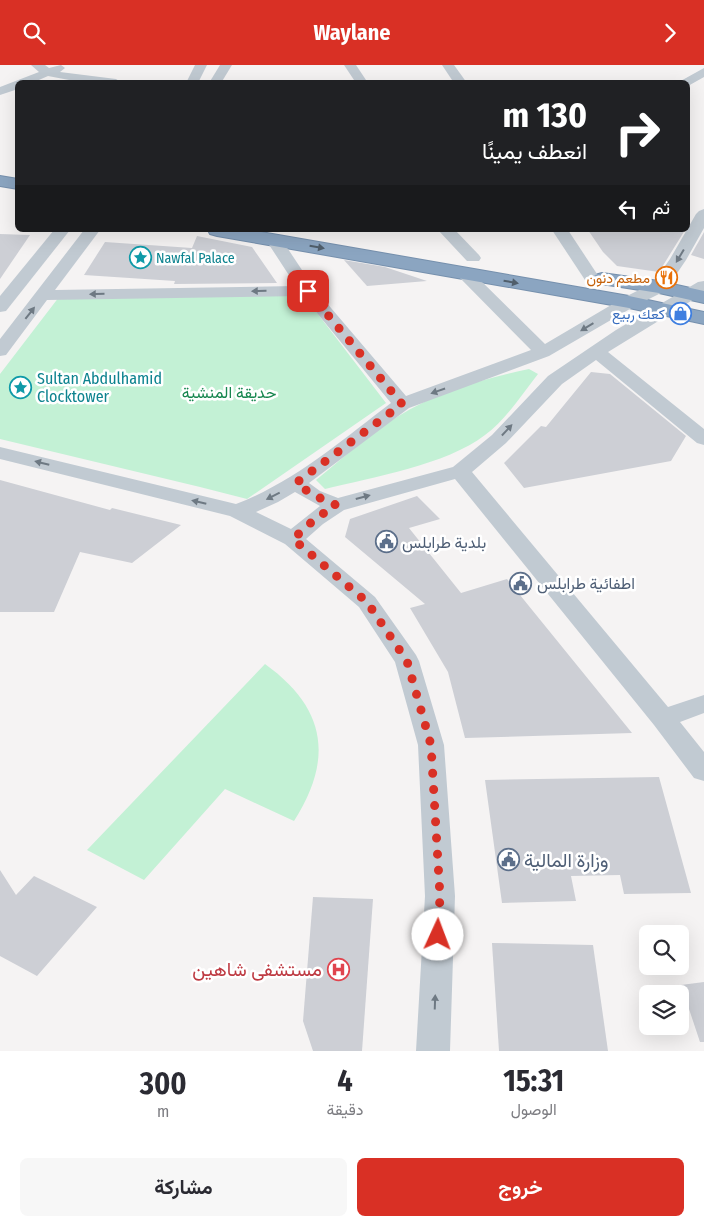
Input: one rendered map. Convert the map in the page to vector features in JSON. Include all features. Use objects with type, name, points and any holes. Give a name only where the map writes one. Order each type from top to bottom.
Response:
[{"type":"highway","points":[[0,181],[15,184]]},
{"type":"highway","points":[[0,195],[15,197]]},
{"type":"highway","points":[[228,232],[274,240],[469,266],[591,277],[700,292]]},
{"type":"highway","points":[[310,232],[704,318]]},
{"type":"street","points":[[24,80],[42,69],[67,65]]},
{"type":"street","points":[[194,80],[202,65]]},
{"type":"street","points":[[217,80],[226,65]]},
{"type":"street","points":[[350,65],[360,80]]},
{"type":"street","points":[[448,65],[459,80]]},
{"type":"street","points":[[42,69],[68,78],[87,80]]},
{"type":"street","points":[[689,80],[704,72]]},
{"type":"street","points":[[0,91],[15,85]]},
{"type":"street","points":[[238,511],[271,498],[296,483],[402,404],[543,352],[628,302],[659,287],[678,260],[704,214]]},
{"type":"street","points":[[0,307],[60,232]]},
{"type":"street","points":[[0,351],[91,232]]},
{"type":"street","points":[[447,232],[469,266],[543,352]]},
{"type":"street","points":[[561,232],[591,277]]},
{"type":"street","points":[[274,240],[308,291],[402,404]]},
{"type":"street","points":[[44,295],[308,291]]},
{"type":"street","points":[[293,539],[315,519],[336,505],[460,471],[499,439],[555,380],[622,334],[700,292]]},
{"type":"street","points":[[597,351],[704,439]]},
{"type":"street","points":[[517,363],[539,369],[555,380]]},
{"type":"street","points":[[0,453],[238,511],[293,539],[367,602],[407,661],[431,745],[440,896],[434,1051]]},
{"type":"street","points":[[460,471],[663,718],[704,771]]},
{"type":"street","points":[[296,483],[313,495],[336,505]]},
{"type":"street","points":[[663,718],[704,704]]},
{"type":"green space","name":"حديقة المنشية","points":[[301,292],[386,403],[247,499],[0,439],[0,374],[59,297]]},
{"type":"green space","points":[[529,369],[538,374],[513,406],[493,429],[469,445],[430,462],[408,469],[325,489],[316,480],[376,431],[412,408],[461,387]]},
{"type":"green space","points":[[265,664],[301,698],[312,716],[317,735],[318,755],[315,776],[307,798],[294,821],[225,789],[144,880],[87,850]]},
{"type":"building","points":[[589,232],[684,232],[659,272],[617,266],[603,252]]},
{"type":"building","points":[[704,232],[704,259],[691,255]]},
{"type":"building","points":[[0,234],[30,235],[0,279]]},
{"type":"building","points":[[197,236],[252,247],[277,283],[174,284],[175,281],[84,275],[105,242],[192,248]]},
{"type":"building","points":[[344,260],[385,267],[427,281],[367,286]]},
{"type":"building","points":[[591,372],[610,374],[686,436],[671,461],[524,488],[504,463],[541,426],[546,427]]},
{"type":"building","points":[[0,480],[110,510],[112,508],[181,525],[132,563],[80,552],[54,612],[0,612]]},
{"type":"building","points":[[417,496],[440,519],[409,528],[461,593],[507,579],[632,733],[465,738],[448,672],[410,608],[425,604],[345,537],[350,519]]},
{"type":"building","points":[[659,777],[691,893],[624,894],[620,875],[571,876],[576,901],[502,903],[485,780]]},
{"type":"building","points":[[0,870],[16,895],[34,876],[97,907],[37,976],[0,956]]},
{"type":"building","points":[[313,897],[373,899],[362,1051],[313,1051],[303,1021]]},
{"type":"building","points":[[492,943],[593,945],[608,1051],[499,1051]]},
{"type":"building","points":[[704,982],[704,1042],[700,1042],[689,1009],[689,985],[681,985]]},
{"type":"place","name":"Nawfal Palace","points":[[140,258]]},
{"type":"place","name":"مطعم دنون","points":[[666,278]]},
{"type":"place","name":"كعك ربيع","points":[[681,314]]},
{"type":"place","name":"Sultan Abdulhamid Clocktower","points":[[21,387]]},
{"type":"place","name":"بلدية طرابلس","points":[[386,542]]},
{"type":"place","name":"اطفائية طرابلس","points":[[521,583]]},
{"type":"place","name":"وزارة المالية","points":[[508,860]]},
{"type":"place","name":"مستشفى شاهين","points":[[338,969]]},
{"type":"route","points":[[308,291],[402,404],[296,483],[313,495],[336,505],[315,519],[293,539],[367,602],[407,661],[431,745],[440,896],[438,935]]}]
